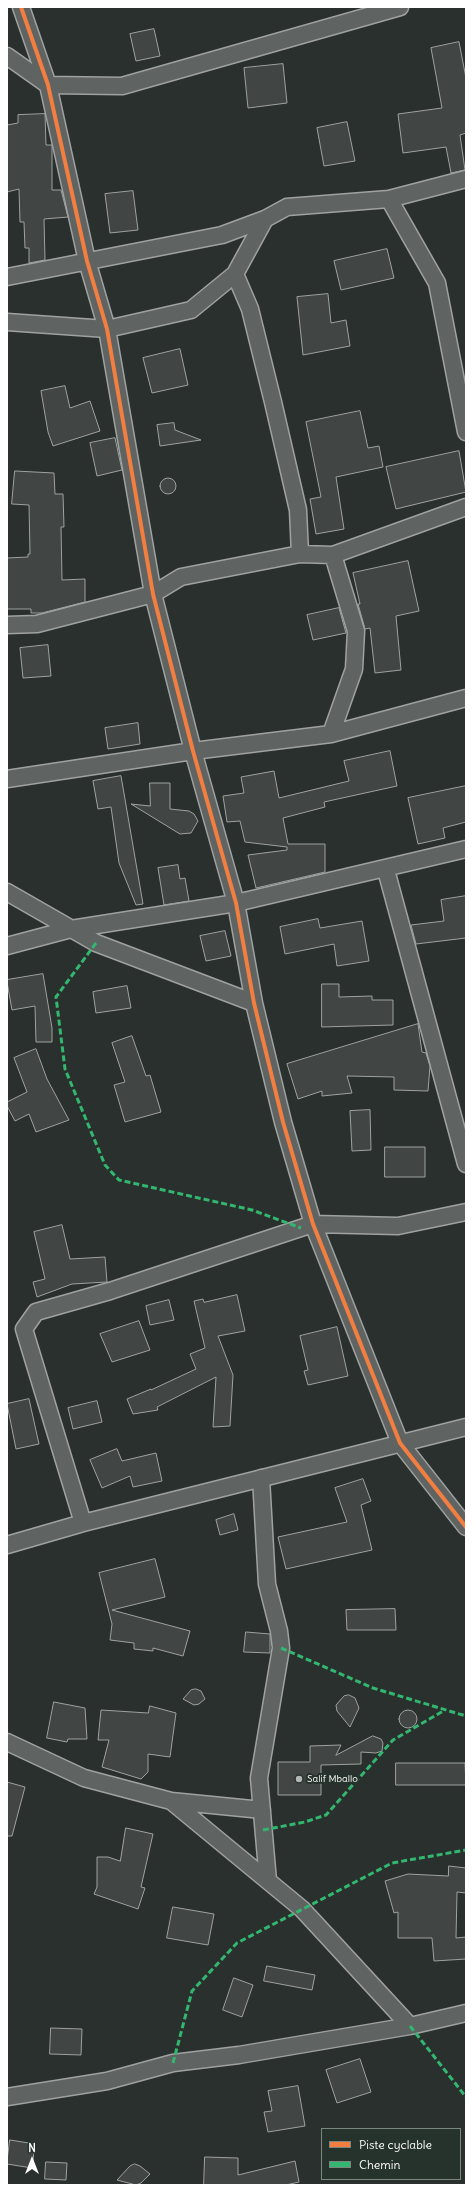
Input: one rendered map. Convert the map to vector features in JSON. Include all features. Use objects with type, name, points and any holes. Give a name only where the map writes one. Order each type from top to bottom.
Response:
[{"type":"street","points":[[21,7],[48,85],[87,261],[107,329],[153,594],[193,751],[236,903],[254,1003],[283,1122],[313,1224],[400,1443],[466,1527]]},
{"type":"street","points":[[7,56],[48,85],[122,86],[400,7]]},
{"type":"street","points":[[7,277],[222,235],[265,219],[287,207],[389,199],[466,179]]},
{"type":"street","points":[[389,199],[437,283],[466,432]]},
{"type":"street","points":[[7,322],[107,329],[191,310],[235,274],[265,219]]},
{"type":"street","points":[[235,274],[250,309],[274,402],[298,510],[300,554]]},
{"type":"street","points":[[7,625],[37,624],[153,594],[181,577],[300,554],[333,555],[466,507]]},
{"type":"street","points":[[331,734],[354,669],[356,631],[333,555]]},
{"type":"street","points":[[7,780],[193,751],[331,734],[466,698]]},
{"type":"street","points":[[7,946],[71,929],[236,903],[386,870],[466,849]]},
{"type":"street","points":[[386,870],[466,1164]]},
{"type":"street","points":[[7,892],[96,943],[254,1003]]},
{"type":"street","points":[[83,1523],[24,1329],[36,1312],[110,1291],[313,1224],[398,1226],[466,1212]]},
{"type":"street","points":[[7,1545],[83,1523],[466,1427]]},
{"type":"street","points":[[261,1478],[267,1584],[279,1631],[281,1648],[259,1778],[268,1881]]},
{"type":"street","points":[[7,1742],[84,1778],[171,1801],[262,1810]]},
{"type":"street","points":[[171,1801],[302,1909],[410,2026]]},
{"type":"street","points":[[7,2097],[107,2081],[173,2063],[239,2055],[410,2026],[466,2013]]},
{"type":"building","points":[[154,29],[160,56],[136,61],[130,34]]},
{"type":"building","points":[[459,42],[466,78],[466,133],[460,135],[465,170],[451,173],[446,147],[403,153],[398,114],[442,108],[431,48]]},
{"type":"building","points":[[283,64],[287,103],[248,108],[244,68]]},
{"type":"building","points":[[45,114],[46,145],[52,145],[52,190],[61,190],[68,217],[44,219],[45,260],[29,263],[29,248],[25,248],[24,222],[20,222],[19,189],[7,192],[7,125],[18,123],[18,115]]},
{"type":"building","points":[[347,122],[355,161],[324,166],[317,128]]},
{"type":"building","points":[[133,191],[138,230],[110,233],[105,194]]},
{"type":"building","points":[[387,249],[394,278],[341,290],[334,261]]},
{"type":"building","points":[[328,294],[331,323],[346,320],[350,346],[303,355],[297,297]]},
{"type":"building","points":[[180,349],[188,385],[152,393],[143,358]]},
{"type":"building","points":[[65,386],[70,408],[90,401],[100,431],[53,446],[48,432],[41,391]]},
{"type":"building","points":[[360,411],[368,448],[379,446],[383,467],[336,477],[344,529],[316,534],[310,499],[321,497],[306,422]]},
{"type":"building","points":[[174,423],[175,430],[201,440],[160,446],[157,425]]},
{"type":"building","points":[[115,438],[122,470],[97,476],[90,443]]},
{"type":"building","points":[[459,451],[466,492],[396,509],[386,467]]},
{"type":"building","points":[[15,471],[54,473],[55,494],[63,494],[64,527],[61,527],[62,580],[85,579],[85,602],[42,613],[31,613],[31,609],[7,609],[7,558],[28,557],[28,554],[30,554],[29,505],[12,504]]},
{"type":"building","points":[[168,478],[174,480],[176,486],[174,492],[168,494],[162,492],[160,486],[162,480]]},
{"type":"building","points":[[408,561],[419,611],[396,616],[401,670],[375,673],[370,628],[365,629],[358,604],[360,604],[353,573]]},
{"type":"building","points":[[339,608],[346,633],[313,640],[307,615]]},
{"type":"building","points":[[48,645],[51,676],[23,678],[20,648]]},
{"type":"building","points":[[138,723],[140,744],[108,749],[105,728]]},
{"type":"building","points":[[390,751],[397,786],[324,802],[325,807],[283,818],[288,844],[325,844],[325,872],[256,888],[248,855],[287,850],[287,847],[245,842],[240,821],[227,822],[223,796],[244,793],[241,777],[274,771],[279,798],[349,781],[344,761]]},
{"type":"building","points":[[121,776],[143,904],[136,905],[119,863],[111,807],[98,809],[93,781]]},
{"type":"building","points":[[150,783],[170,783],[170,809],[189,811],[194,814],[198,821],[191,833],[180,834],[131,804],[150,806]]},
{"type":"building","points":[[466,786],[466,822],[443,828],[445,838],[418,844],[408,798]]},
{"type":"building","points":[[178,865],[180,879],[185,878],[189,901],[164,905],[158,868]]},
{"type":"building","points":[[466,896],[466,938],[416,944],[411,925],[444,921],[441,900]]},
{"type":"building","points":[[318,919],[320,928],[362,921],[369,961],[337,966],[334,944],[285,954],[280,927]]},
{"type":"building","points":[[225,931],[231,956],[206,961],[200,936]]},
{"type":"building","points":[[43,974],[52,1028],[52,1042],[36,1042],[35,1006],[12,1010],[7,982],[7,980]]},
{"type":"building","points":[[322,984],[339,984],[339,997],[372,996],[372,1000],[393,1000],[393,1025],[322,1027]]},
{"type":"building","points":[[127,986],[131,1008],[96,1013],[93,992]]},
{"type":"building","points":[[418,1024],[422,1052],[426,1053],[430,1066],[428,1091],[394,1090],[394,1077],[347,1076],[352,1093],[322,1096],[322,1091],[298,1099],[287,1064]]},
{"type":"building","points":[[132,1036],[146,1076],[150,1075],[161,1112],[125,1122],[114,1085],[125,1082],[112,1043]]},
{"type":"building","points":[[36,1049],[47,1079],[69,1120],[36,1132],[29,1114],[15,1121],[7,1106],[7,1102],[27,1092],[14,1058]]},
{"type":"building","points":[[370,1110],[371,1150],[352,1151],[350,1111]]},
{"type":"building","points":[[385,1147],[425,1147],[425,1177],[385,1177]]},
{"type":"building","points":[[62,1225],[70,1259],[105,1257],[107,1282],[72,1284],[37,1297],[33,1282],[45,1279],[34,1232]]},
{"type":"building","points":[[237,1295],[245,1331],[218,1336],[233,1375],[230,1426],[213,1427],[216,1377],[157,1407],[158,1410],[133,1414],[127,1399],[151,1390],[196,1369],[190,1354],[205,1348],[194,1301],[203,1299],[204,1302]]},
{"type":"building","points":[[169,1300],[174,1320],[150,1325],[146,1306]]},
{"type":"building","points":[[139,1321],[150,1350],[112,1362],[100,1334]]},
{"type":"building","points":[[337,1327],[348,1376],[308,1385],[304,1371],[308,1370],[300,1336]]},
{"type":"building","points":[[29,1399],[39,1444],[16,1449],[7,1404]]},
{"type":"building","points":[[97,1401],[102,1422],[73,1429],[68,1408]]},
{"type":"building","points":[[117,1449],[122,1461],[156,1453],[162,1481],[133,1487],[130,1476],[102,1488],[90,1460]]},
{"type":"building","points":[[363,1479],[371,1501],[361,1505],[372,1550],[286,1569],[278,1537],[347,1522],[335,1488]]},
{"type":"building","points":[[234,1514],[238,1530],[220,1535],[216,1520]]},
{"type":"building","points":[[155,1559],[165,1597],[112,1610],[190,1631],[183,1656],[153,1648],[153,1651],[134,1649],[134,1643],[110,1640],[112,1624],[99,1573]]},
{"type":"building","points":[[395,1609],[396,1630],[347,1630],[346,1610]]},
{"type":"building","points":[[246,1632],[270,1634],[270,1653],[244,1652]]},
{"type":"building","points":[[196,1689],[201,1691],[205,1699],[199,1704],[194,1705],[183,1699],[191,1690]]},
{"type":"building","points":[[349,1695],[355,1698],[359,1708],[350,1727],[337,1711],[336,1705],[344,1696]]},
{"type":"building","points":[[54,1702],[85,1708],[87,1739],[68,1739],[67,1742],[47,1738]]},
{"type":"building","points":[[150,1706],[176,1713],[170,1757],[148,1754],[148,1772],[141,1779],[102,1767],[109,1740],[98,1740],[101,1710],[148,1713]]},
{"type":"building","points":[[408,1710],[414,1713],[417,1719],[414,1725],[408,1728],[402,1725],[399,1719],[402,1713]]},
{"type":"building","points":[[373,1736],[381,1739],[383,1743],[382,1751],[376,1753],[361,1752],[361,1764],[321,1765],[321,1795],[278,1795],[278,1762],[310,1762],[310,1746],[341,1745],[336,1755]]},
{"type":"building","points":[[396,1763],[465,1763],[466,1785],[396,1785]]},
{"type":"building","points":[[7,1782],[25,1787],[12,1836],[7,1836]]},
{"type":"building","points":[[126,1828],[153,1834],[141,1887],[145,1888],[138,1909],[94,1894],[97,1887],[97,1857],[108,1857],[120,1861]]},
{"type":"building","points":[[449,1866],[466,1868],[466,1893],[457,1892],[456,1938],[466,1937],[466,1959],[434,1961],[432,1938],[398,1938],[398,1912],[394,1913],[385,1881],[408,1874],[448,1876]]},
{"type":"building","points":[[173,1907],[214,1914],[208,1945],[167,1938]]},
{"type":"building","points":[[267,1966],[315,1975],[312,1990],[264,1981]]},
{"type":"building","points":[[234,1978],[253,1985],[242,2017],[223,2010]]},
{"type":"building","points":[[51,2028],[82,2029],[81,2055],[50,2054]]},
{"type":"building","points":[[360,2059],[371,2092],[337,2103],[326,2070]]},
{"type":"building","points":[[298,2086],[305,2126],[268,2132],[264,2112],[272,2111],[268,2091]]},
{"type":"building","points":[[10,2140],[35,2144],[32,2168],[7,2164]]},
{"type":"building","points":[[205,2157],[238,2158],[238,2175],[295,2161],[299,2182],[286,2185],[204,2185]]},
{"type":"building","points":[[46,2162],[67,2163],[66,2180],[45,2179]]},
{"type":"building","points":[[135,2164],[150,2174],[141,2183],[136,2185],[117,2180],[130,2166]]},
{"type":"marked path","points":[[96,943],[56,997],[65,1069],[105,1165],[119,1180],[252,1210],[301,1228]]},
{"type":"marked path","points":[[281,1648],[373,1688],[466,1716]]},
{"type":"marked path","points":[[263,1830],[305,1822],[326,1815],[393,1740],[445,1710]]},
{"type":"marked path","points":[[173,2063],[192,1991],[237,1943],[392,1863],[466,1850]]},
{"type":"marked path","points":[[410,2026],[466,2097]]},
{"type":"cycle path","points":[[21,7],[48,85],[87,261],[107,329],[153,594],[193,751],[236,903],[254,1003],[283,1122],[313,1224],[400,1443],[466,1527]]},
{"type":"place","name":"Salif Mballo","points":[[299,1779]]}]
